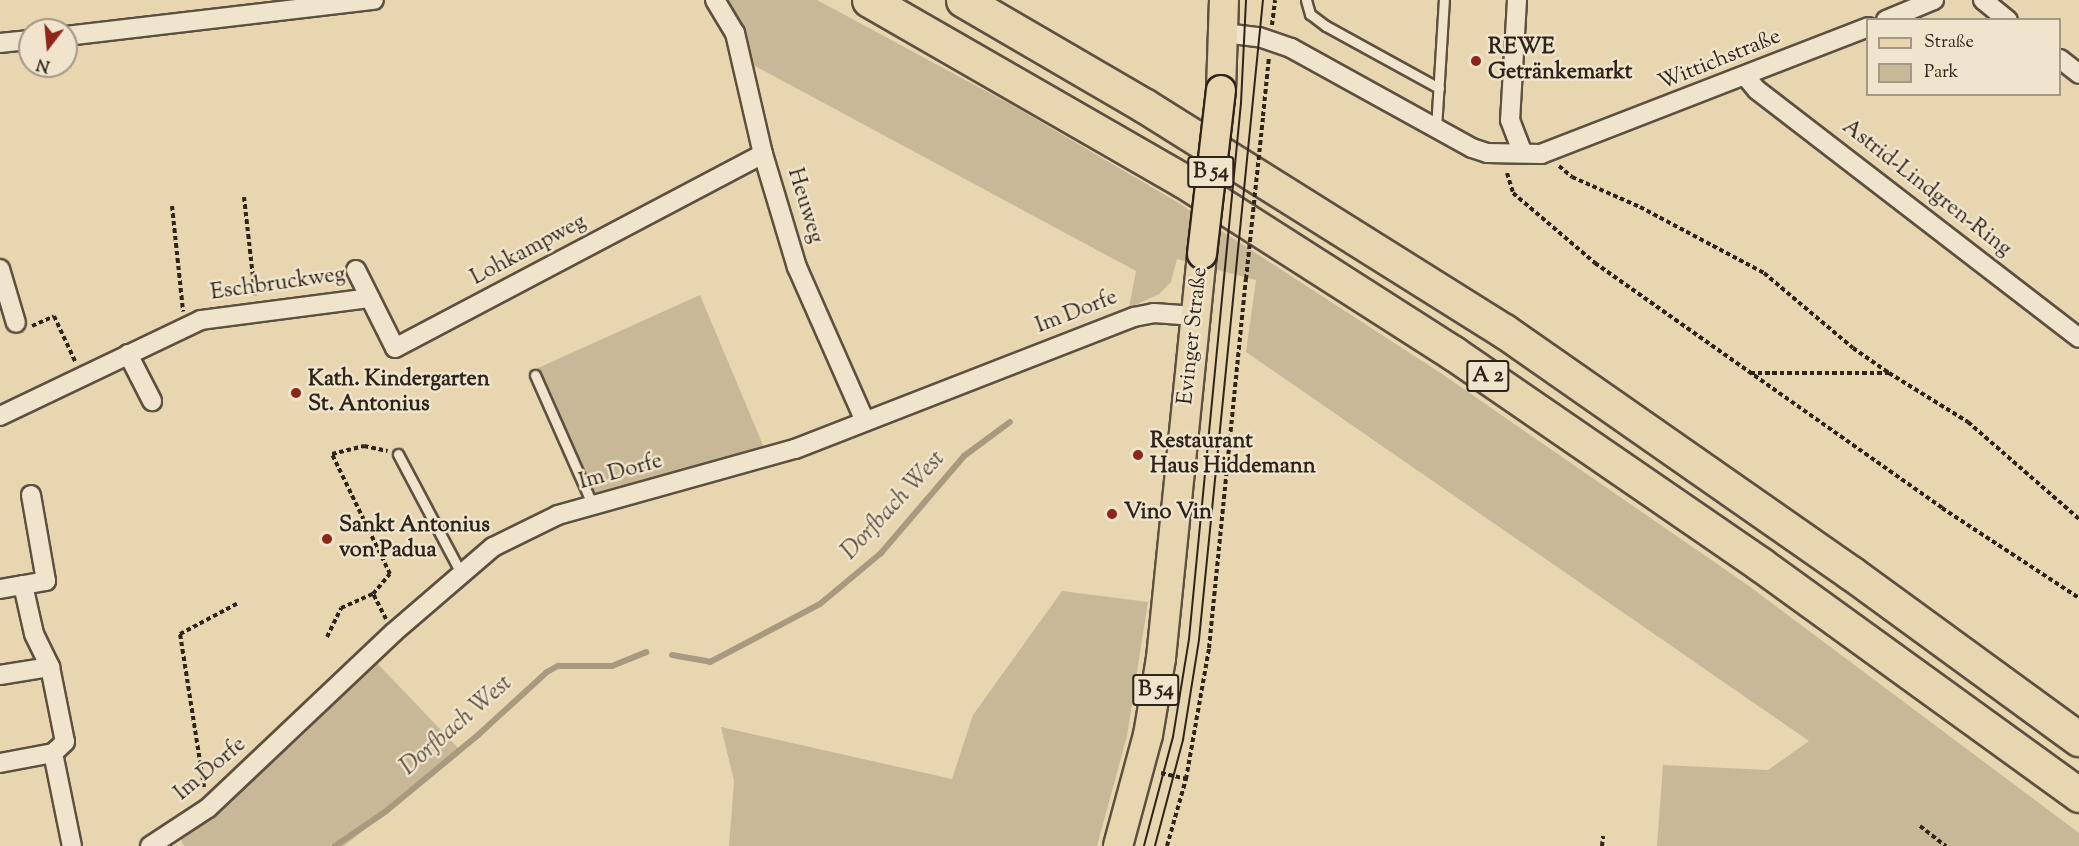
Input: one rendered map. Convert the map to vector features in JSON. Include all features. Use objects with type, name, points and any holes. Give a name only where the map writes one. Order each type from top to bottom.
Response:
[{"type":"highway","name":"A 2","points":[[869,0],[1184,181],[1453,352],[1760,564],[2079,795]]},
{"type":"highway","name":"A 2","points":[[963,0],[1186,130],[1504,331],[1851,573],[2079,740]]},
{"type":"main road","name":"Evinger Straße","points":[[1118,846],[1148,735],[1161,657],[1195,316],[1221,90],[1224,0]]},
{"type":"street","points":[[78,35],[374,0]]},
{"type":"street","name":"Heuweg","points":[[715,0],[735,33],[763,154],[797,267],[865,421]]},
{"type":"street","points":[[1517,0],[1510,120],[1522,151]]},
{"type":"street","points":[[1891,18],[1934,0]]},
{"type":"street","points":[[1983,0],[2006,18]]},
{"type":"street","name":"Wittichstraße","points":[[1224,33],[1259,37],[1291,48],[1436,129],[1487,153],[1522,151],[1547,154],[1866,28]]},
{"type":"street","points":[[0,43],[18,41]]},
{"type":"street","points":[[2061,60],[2079,75]]},
{"type":"street","name":"Astrid-Lindgren-Ring","points":[[1746,77],[1757,90],[2079,338]]},
{"type":"street","name":"Lohkampweg","points":[[356,270],[395,348],[763,154]]},
{"type":"street","points":[[0,269],[16,323]]},
{"type":"street","name":"Eschbruckweg","points":[[0,416],[189,325],[257,310],[370,298]]},
{"type":"street","name":"Im Dorfe","points":[[150,846],[208,808],[393,633],[493,547],[558,515],[795,449],[1134,317],[1160,313],[1195,316]]},
{"type":"street","points":[[128,354],[152,401]]},
{"type":"street","points":[[0,589],[46,581],[31,495]]},
{"type":"street","points":[[0,763],[53,753],[65,741],[50,667],[34,634],[23,585]]},
{"type":"street","points":[[0,675],[50,667]]},
{"type":"street","points":[[53,753],[72,846]]},
{"type":"lane","points":[[1306,0],[1310,14],[1326,26],[1439,88]]},
{"type":"lane","points":[[1436,129],[1444,3]]},
{"type":"lane","points":[[535,375],[593,506]]},
{"type":"lane","points":[[398,454],[461,573]]},
{"type":"path","points":[[1271,32],[1275,0]]},
{"type":"path","points":[[1167,846],[1186,779],[1209,648],[1269,51]]},
{"type":"path","points":[[1559,166],[1572,177],[1640,207],[1764,273],[1844,342],[1968,422],[2079,519]]},
{"type":"path","points":[[1507,173],[1513,193],[1545,224],[1750,373],[1942,508],[2079,598]]},
{"type":"path","points":[[244,197],[257,310]]},
{"type":"path","points":[[172,206],[183,312],[189,325]]},
{"type":"path","points":[[16,323],[25,330],[54,316],[82,376]]},
{"type":"path","points":[[1750,373],[1889,373]]},
{"type":"path","points":[[327,637],[341,608],[373,594],[390,574],[332,454],[364,446],[398,454]]},
{"type":"path","points":[[373,594],[393,633]]},
{"type":"path","points":[[208,808],[186,692],[180,634],[238,603]]},
{"type":"path","points":[[1920,826],[1946,846]]},
{"type":"path","points":[[1602,846],[1603,836]]},
{"type":"green space","points":[[715,0],[817,0],[1010,104],[1177,202],[1442,374],[1749,586],[2079,833],[2079,846],[1657,846],[1663,765],[1768,770],[1809,741],[1246,352],[1256,280],[1177,259],[1171,282],[1159,294],[1129,308],[1136,271],[740,58]]},
{"type":"green space","points":[[700,295],[768,457],[593,506],[538,368]]},
{"type":"green space","points":[[1062,591],[1148,602],[1127,736],[1097,846],[729,846],[734,781],[721,727],[952,779],[973,715]]},
{"type":"green space","points":[[376,662],[462,752],[344,846],[184,846],[180,837],[213,815],[300,738]]},
{"type":"waterway","name":"Dorfbach West","points":[[672,655],[710,662],[820,604],[881,553],[964,456],[1010,422]]},
{"type":"waterway","name":"Dorfbach West","points":[[335,846],[385,812],[478,735],[547,672],[558,666],[612,666],[646,652]]},
{"type":"tram line","points":[[1144,846],[1173,737],[1189,639],[1241,103],[1246,0]]},
{"type":"tram line","points":[[1155,846],[1183,740],[1199,640],[1263,0]]},
{"type":"place","name":"REWE Getränkemarkt","points":[[1476,61]]},
{"type":"place","name":"Kath. Kindergarten St. Antonius","points":[[296,393]]},
{"type":"place","name":"Restaurant Haus Hiddemann","points":[[1138,455]]},
{"type":"place","name":"Vino Vin","points":[[1112,514]]},
{"type":"place","name":"Sankt Antonius von Padua","points":[[327,539]]}]
